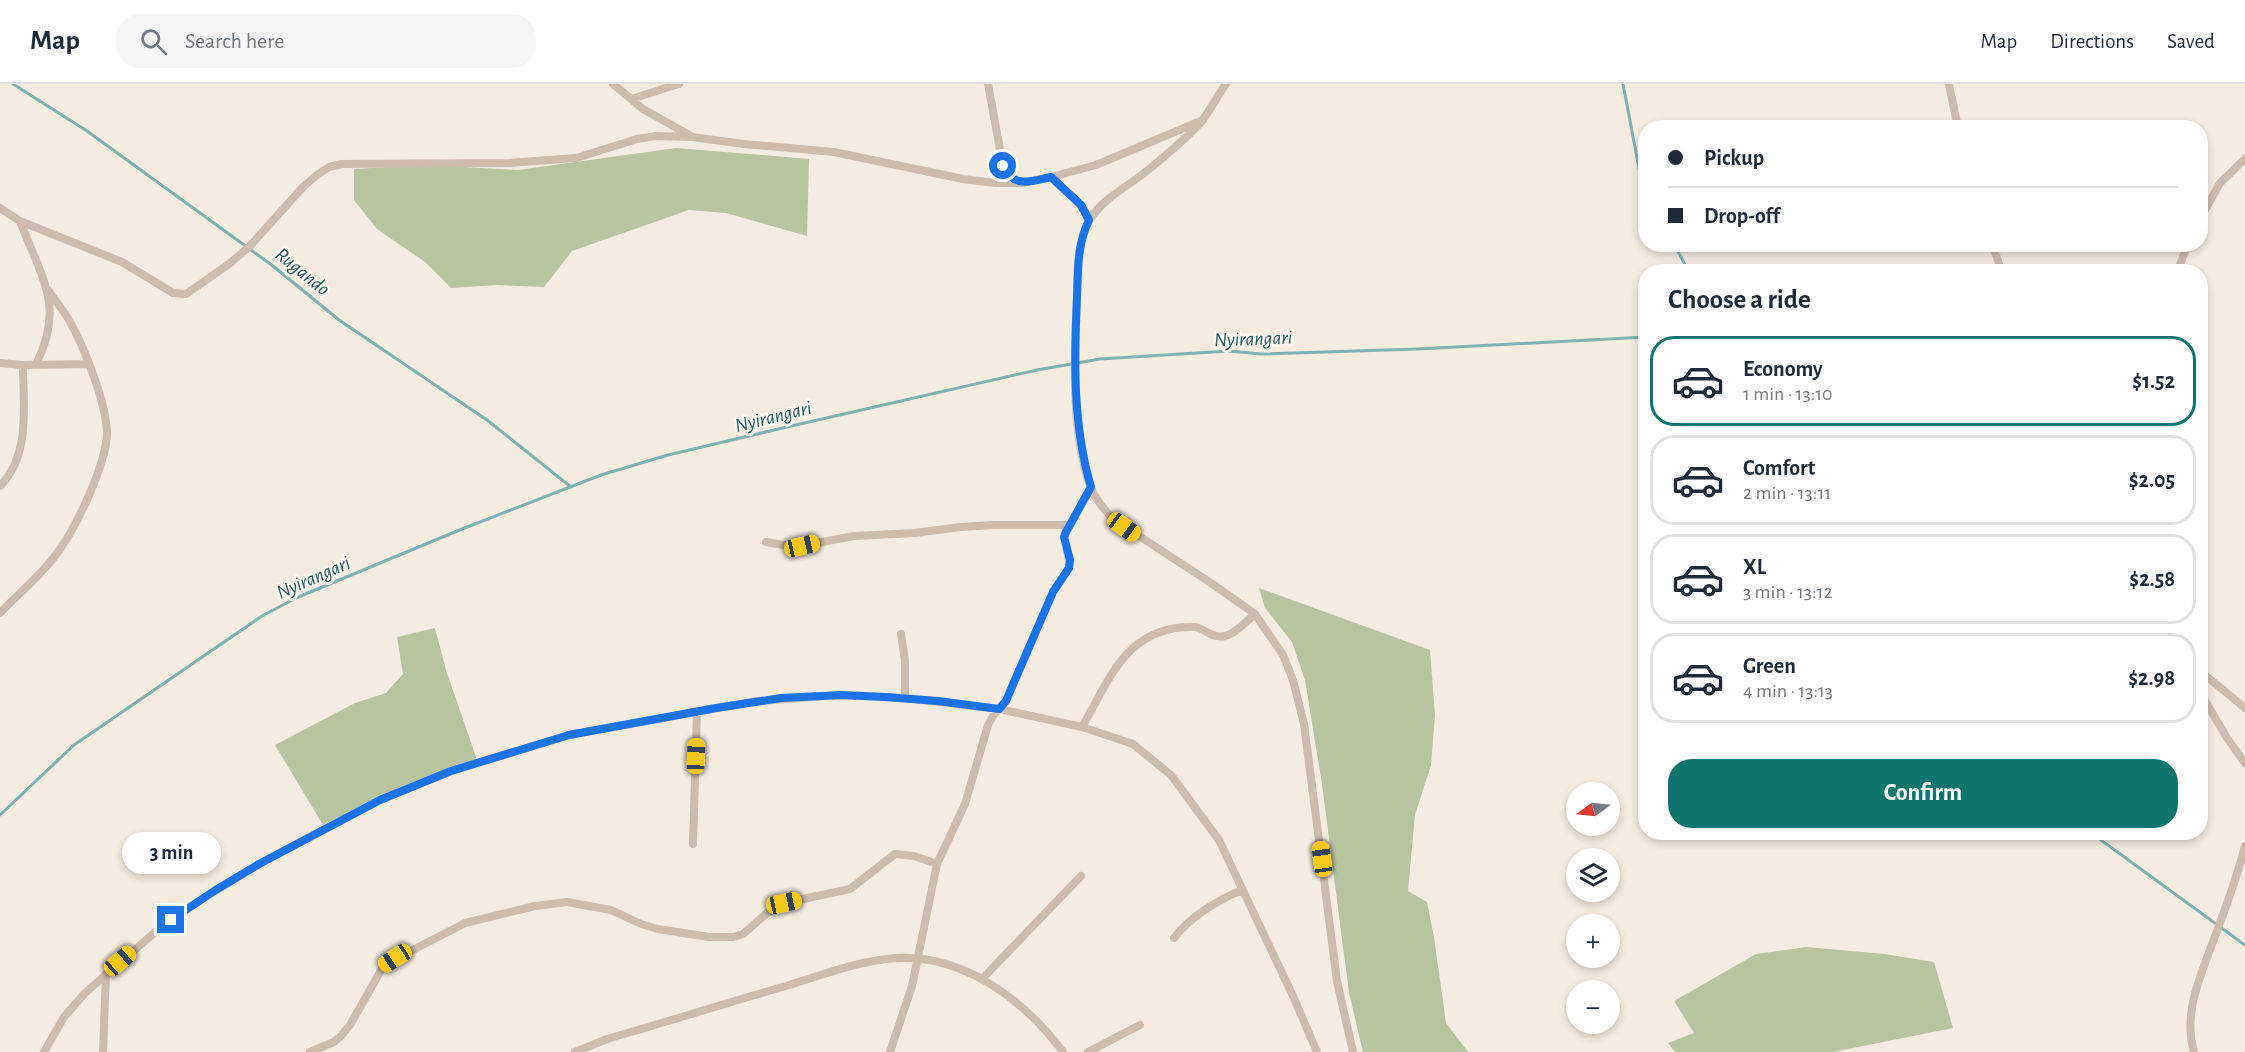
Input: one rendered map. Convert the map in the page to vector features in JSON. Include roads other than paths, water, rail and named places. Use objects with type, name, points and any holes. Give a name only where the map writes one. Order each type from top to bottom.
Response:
[{"type":"street","points":[[613,84],[643,109],[692,137]]},
{"type":"street","points":[[631,99],[679,84]]},
{"type":"street","points":[[988,84],[1003,166],[1011,178],[1022,183]]},
{"type":"street","points":[[1226,84],[1203,120],[1191,133],[1099,208],[1089,220],[1080,246],[1075,354],[1077,410],[1086,470],[1091,487],[1113,519],[1255,614],[1283,655],[1300,702],[1336,981],[1353,1052]]},
{"type":"street","points":[[1949,84],[1956,120]]},
{"type":"street","points":[[0,208],[20,221],[122,262],[173,293],[186,294],[250,246],[303,187],[329,167],[342,164],[509,164],[576,158],[637,139],[656,136],[692,137],[834,152],[963,179],[995,183],[1022,183],[1096,165],[1203,120]]},
{"type":"street","points":[[2208,205],[2220,183],[2245,159]]},
{"type":"street","points":[[1051,177],[1081,205],[1089,220]]},
{"type":"street","points":[[0,613],[48,565],[63,546],[99,470],[105,446],[106,421],[89,364],[70,321],[48,290],[20,221]]},
{"type":"street","points":[[36,364],[47,336],[48,290]]},
{"type":"street","points":[[0,363],[89,364]]},
{"type":"street","points":[[0,486],[13,469],[22,443],[23,365]]},
{"type":"street","points":[[890,1052],[906,1009],[937,864],[972,786],[988,725],[1006,701],[1053,592],[1069,568],[1070,560],[1064,537],[1068,525],[1091,487]]},
{"type":"street","points":[[766,542],[796,547],[854,536],[961,527],[1068,525]]},
{"type":"street","points":[[1082,727],[1115,669],[1131,648],[1148,637],[1166,631],[1197,627],[1216,636],[1227,636],[1255,614]]},
{"type":"street","points":[[901,633],[905,660],[905,698]]},
{"type":"street","points":[[2208,678],[2245,708]]},
{"type":"street","points":[[44,1052],[64,1017],[106,974],[160,928],[214,891],[271,857],[380,800],[451,771],[569,735],[781,698],[841,695],[905,698],[999,709],[1082,727],[1133,744],[1171,775],[1219,840],[1303,1017],[1317,1052]]},
{"type":"street","points":[[2208,705],[2245,763]]},
{"type":"street","points":[[693,844],[697,712]]},
{"type":"street","points":[[2194,1052],[2193,996],[2245,846]]},
{"type":"street","points":[[310,1052],[341,1036],[350,1025],[384,965],[465,923],[542,904],[567,902],[610,910],[658,929],[725,938],[742,934],[766,914],[784,903],[850,890],[895,854],[914,856],[937,864]]},
{"type":"street","points":[[982,979],[1081,876]]},
{"type":"street","points":[[1174,938],[1182,928],[1207,908],[1242,890]]},
{"type":"street","points":[[575,1052],[607,1039],[861,964],[887,959],[917,958],[944,963],[982,979],[1004,992],[1056,1041],[1063,1052]]},
{"type":"street","points":[[103,1052],[106,974]]},
{"type":"street","points":[[1088,1052],[1140,1025]]},
{"type":"waterway","name":"Rugando","points":[[13,84],[87,131],[273,266],[339,320],[487,420],[571,487]]},
{"type":"waterway","points":[[1623,84],[1638,163]]},
{"type":"waterway","points":[[1678,252],[1685,264]]},
{"type":"waterway","name":"Nyirangari","points":[[0,815],[74,745],[262,616],[296,598],[462,529],[601,475],[668,455],[1037,370],[1100,359],[1229,351],[1261,354],[1418,349],[1638,337]]},
{"type":"waterway","points":[[2101,840],[2245,945]]}]
